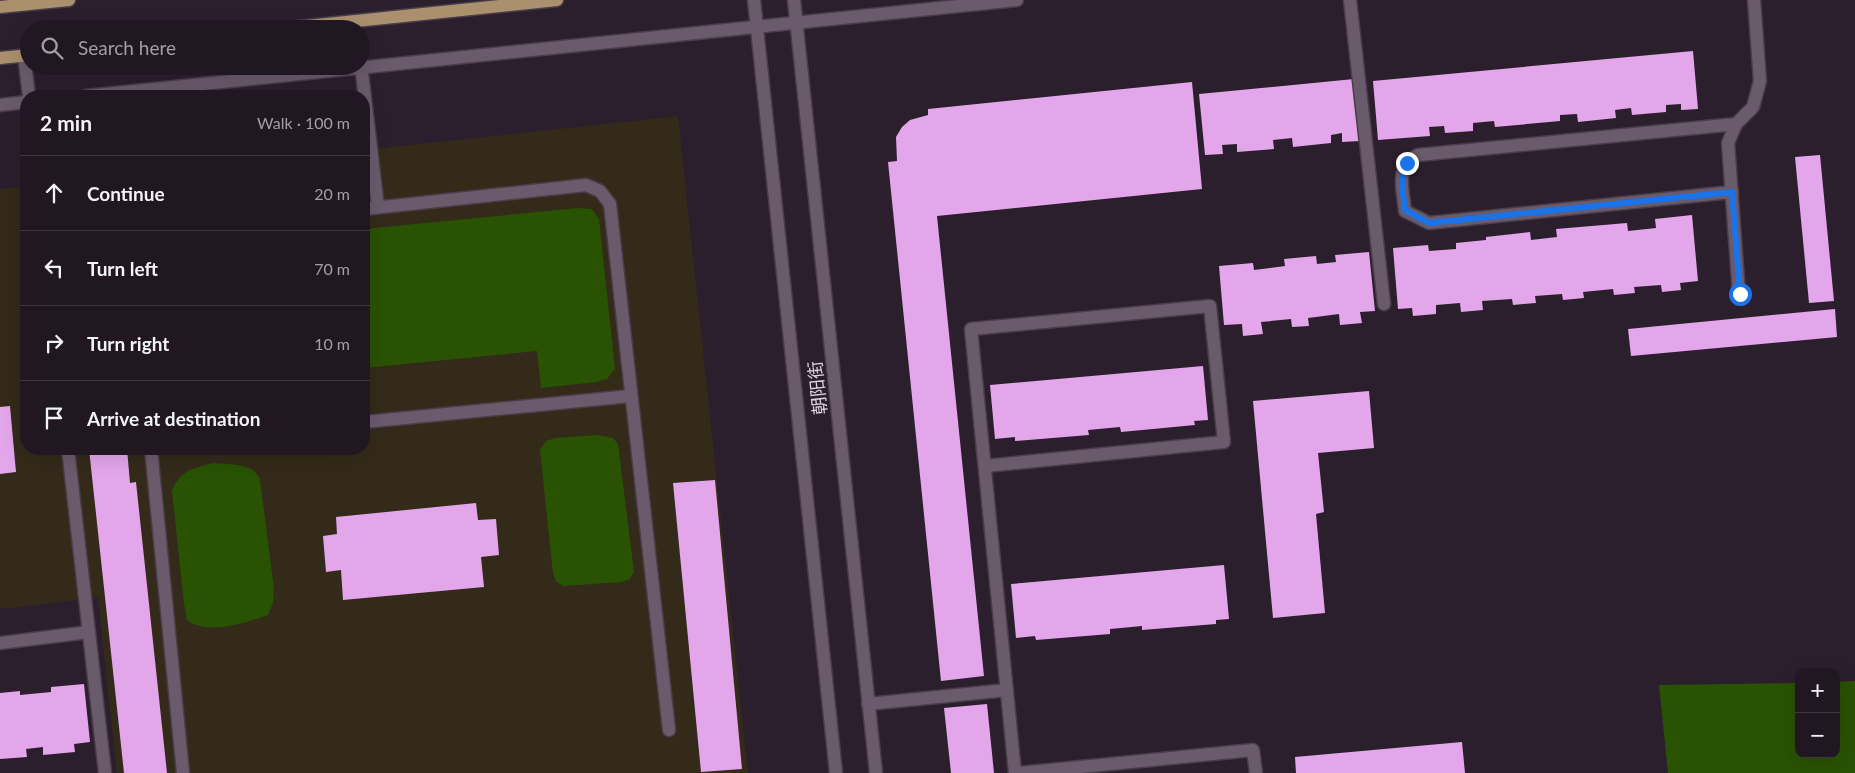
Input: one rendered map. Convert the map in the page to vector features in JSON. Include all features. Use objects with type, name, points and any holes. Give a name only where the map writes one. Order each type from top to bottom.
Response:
[{"type":"main road","points":[[0,7],[69,0]]},
{"type":"main road","points":[[370,23],[557,0]]},
{"type":"main road","points":[[0,58],[20,56]]},
{"type":"street","name":"朝阳街","points":[[754,0],[836,773]]},
{"type":"street","name":"朝阳街","points":[[794,0],[876,773]]},
{"type":"street","points":[[370,65],[1017,0]]},
{"type":"street","points":[[1350,0],[1384,304]]},
{"type":"street","points":[[1740,294],[1728,143],[1736,124],[1753,107],[1760,81],[1754,0]]},
{"type":"street","points":[[27,75],[29,90]]},
{"type":"street","points":[[141,90],[278,75]]},
{"type":"street","points":[[362,75],[364,90]]},
{"type":"street","points":[[0,105],[20,103]]},
{"type":"street","points":[[1732,192],[1429,223],[1405,210],[1402,185],[1403,171],[1407,163],[1418,155],[1736,124]]},
{"type":"street","points":[[370,141],[378,207]]},
{"type":"street","points":[[370,208],[586,185],[600,191],[610,204],[669,730]]},
{"type":"street","points":[[984,466],[1224,442],[1210,306],[971,329],[984,466],[1017,773],[1253,750],[1256,773]]},
{"type":"street","points":[[370,421],[631,396]]},
{"type":"street","points":[[69,455],[105,773]]},
{"type":"street","points":[[152,455],[183,773]]},
{"type":"street","points":[[0,642],[89,632]]},
{"type":"street","points":[[868,704],[1007,690]]},
{"type":"shaded area","points":[[678,116],[748,773],[117,773],[98,598],[0,609],[0,189],[20,187],[20,455],[370,455],[370,149]]},
{"type":"green space","points":[[578,208],[592,209],[599,219],[615,369],[607,379],[596,382],[541,388],[537,351],[370,367],[370,228]]},
{"type":"green space","points":[[598,435],[613,438],[618,444],[634,572],[630,579],[622,582],[563,586],[556,581],[553,574],[540,450],[546,441],[555,438]]},
{"type":"green space","points":[[213,463],[247,467],[257,474],[260,480],[274,589],[273,603],[268,615],[216,628],[196,625],[187,620],[172,491],[183,474]]},
{"type":"green space","points":[[1855,681],[1855,773],[1668,773],[1659,685],[1795,683],[1795,758],[1840,758],[1840,682]]},
{"type":"building","points":[[1693,51],[1698,109],[1681,110],[1681,104],[1666,105],[1666,112],[1632,115],[1631,108],[1615,110],[1616,118],[1578,122],[1577,114],[1560,115],[1560,121],[1495,127],[1494,121],[1473,123],[1473,131],[1445,133],[1444,126],[1429,127],[1430,136],[1378,140],[1373,81]]},
{"type":"building","points":[[1354,79],[1360,141],[1342,142],[1342,133],[1331,135],[1331,143],[1293,147],[1292,138],[1273,140],[1274,149],[1237,152],[1237,144],[1222,145],[1223,154],[1205,155],[1199,94]]},
{"type":"building","points":[[1192,82],[1202,189],[937,216],[984,676],[941,681],[888,162],[897,161],[896,137],[902,127],[910,120],[928,115],[928,109]]},
{"type":"building","points":[[1820,155],[1834,301],[1809,303],[1795,157]]},
{"type":"building","points":[[1692,215],[1698,281],[1680,283],[1681,290],[1662,292],[1661,285],[1634,287],[1635,293],[1614,295],[1613,289],[1583,292],[1584,298],[1563,300],[1562,294],[1535,296],[1536,303],[1513,305],[1512,299],[1482,301],[1483,310],[1461,312],[1460,303],[1436,305],[1436,314],[1413,316],[1412,308],[1398,309],[1393,248],[1428,245],[1429,251],[1456,249],[1456,243],[1486,240],[1486,237],[1530,232],[1531,240],[1557,237],[1556,229],[1627,223],[1628,231],[1656,228],[1655,219]]},
{"type":"building","points":[[1369,252],[1375,311],[1360,312],[1362,323],[1340,325],[1339,314],[1308,318],[1309,326],[1292,327],[1291,319],[1261,322],[1263,334],[1243,336],[1242,324],[1224,325],[1219,266],[1253,263],[1254,270],[1285,266],[1284,259],[1316,256],[1317,264],[1336,262],[1335,255]]},
{"type":"building","points":[[1835,309],[1837,337],[1631,356],[1628,329]]},
{"type":"building","points":[[1203,366],[1208,420],[1194,421],[1195,425],[1121,432],[1120,427],[1088,430],[1089,435],[1015,441],[1015,437],[995,439],[990,385]]},
{"type":"building","points":[[1369,391],[1374,448],[1318,453],[1324,512],[1316,514],[1325,613],[1273,618],[1253,401]]},
{"type":"building","points":[[10,406],[16,472],[0,474],[0,407]]},
{"type":"building","points":[[90,455],[128,455],[130,483],[136,482],[167,773],[124,773]]},
{"type":"building","points":[[715,480],[742,769],[701,772],[673,483]]},
{"type":"building","points":[[476,503],[478,520],[496,519],[499,555],[481,557],[484,587],[343,600],[341,570],[326,572],[323,536],[337,534],[336,517]]},
{"type":"building","points":[[1224,565],[1229,619],[1216,620],[1216,624],[1142,630],[1142,626],[1110,629],[1110,634],[1036,640],[1035,636],[1016,638],[1011,584]]},
{"type":"building","points":[[84,684],[90,742],[74,744],[75,752],[43,755],[43,747],[26,749],[27,757],[0,759],[0,693],[20,691],[20,695],[51,692],[51,687]]},
{"type":"building","points":[[987,704],[994,773],[951,773],[944,708]]},
{"type":"building","points":[[1462,742],[1465,773],[1296,773],[1295,757]]},
{"type":"route","points":[[1407,163],[1403,171],[1402,185],[1405,210],[1429,223],[1732,192],[1740,294]]}]
